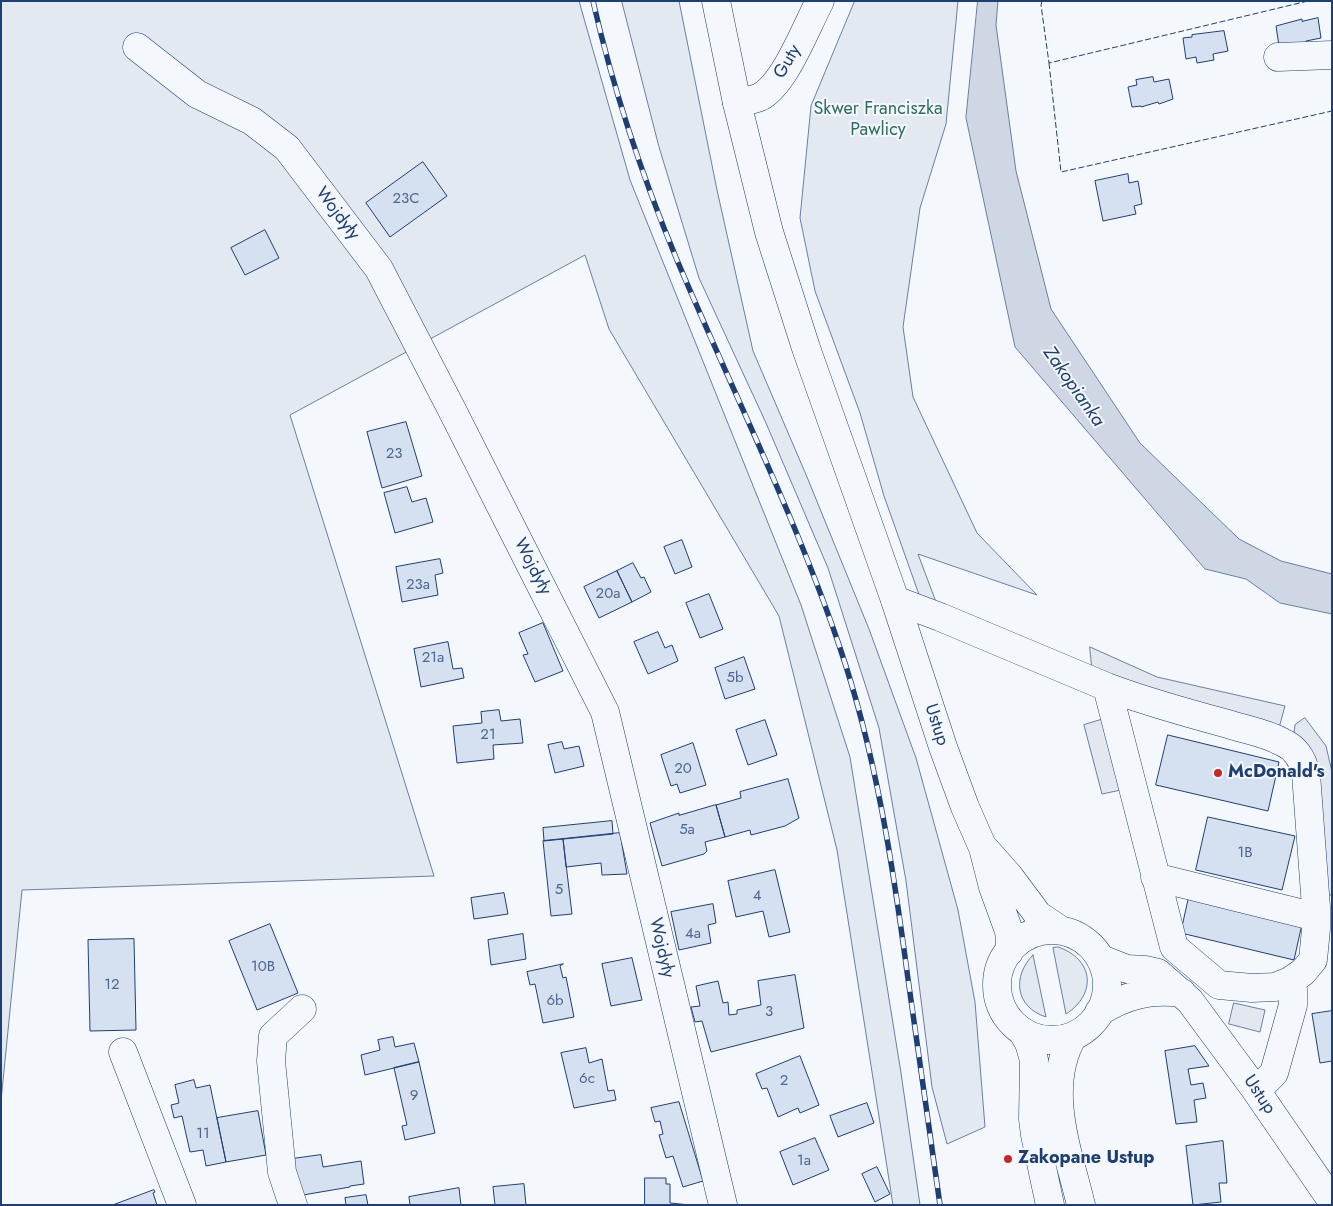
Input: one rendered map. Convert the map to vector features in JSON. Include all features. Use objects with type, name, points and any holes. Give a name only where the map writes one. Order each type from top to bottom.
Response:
[{"type":"street","name":"Ustup","points":[[716,1],[737,103],[761,203],[782,272],[806,348],[895,600],[955,780],[983,848],[993,887],[1009,931],[1009,952]]},
{"type":"street","name":"Guty","points":[[737,103],[759,97],[769,91],[791,58],[820,1]]},
{"type":"street","name":"Wojdyły","points":[[137,48],[197,94],[252,121],[287,148],[379,269],[456,416],[605,712],[723,1205]]},
{"type":"street","points":[[1278,57],[1332,55]]},
{"type":"street","points":[[895,600],[940,617],[1107,688],[1132,697],[1262,734],[1283,742],[1296,752],[1303,761],[1306,774],[1316,923],[1313,960],[1303,972],[1290,981],[1276,987],[1252,988],[1219,985],[1174,947],[1107,688]]},
{"type":"street","name":"Ustup","points":[[983,848],[1009,876],[1038,916],[1059,929]]},
{"type":"street","points":[[1156,878],[1316,923]]},
{"type":"street","points":[[1059,929],[1079,937],[1092,947],[1101,958],[1107,975],[1108,987],[1099,1012],[1086,1027],[1073,1036],[1045,1040],[1022,1031],[1005,1012],[998,990],[1000,969],[1014,945],[1029,936],[1047,930],[1059,929]]},
{"type":"street","name":"Ustup","points":[[1101,958],[1127,969],[1158,973],[1182,993],[1255,1089],[1332,1201]]},
{"type":"street","points":[[1255,1089],[1266,1082],[1274,1073],[1293,1005],[1293,990],[1290,981]]},
{"type":"street","points":[[1099,1012],[1123,999],[1152,992],[1182,993]]},
{"type":"street","points":[[294,1205],[282,1172],[270,1061],[273,1036],[302,1009]]},
{"type":"street","points":[[1022,1031],[1029,1043],[1034,1060],[1033,1119],[1050,1205]]},
{"type":"street","points":[[1073,1036],[1064,1055],[1059,1086],[1059,1104],[1060,1122],[1081,1205]]},
{"type":"street","points":[[123,1052],[182,1205]]},
{"type":"green space","points":[[1,1],[579,1],[630,180],[801,605],[850,757],[901,1073],[920,1205],[893,1205],[837,850],[779,616],[609,329],[585,255],[290,415],[434,876],[22,890],[1,1101]]},
{"type":"green space","points":[[622,1],[679,1],[717,190],[753,351],[869,629],[916,758],[958,910],[975,1002],[985,1127],[947,1144],[932,1087],[906,881],[879,728],[828,568],[766,423],[699,278],[659,147]]},
{"type":"green space","name":"Skwer Franciszka Pawlicy","points":[[855,1],[958,1],[946,124],[920,208],[903,327],[913,397],[977,533],[1037,595],[918,554],[936,602],[922,603],[884,496],[860,413],[815,291],[800,218],[811,106]]},
{"type":"green space","points":[[1058,947],[1079,960],[1085,968],[1087,978],[1087,987],[1083,997],[1066,1014],[1053,948]]},
{"type":"green space","points":[[1033,955],[1046,1017],[1028,1006],[1020,990],[1022,972],[1026,963]]},
{"type":"shaded area","points":[[1090,647],[1157,677],[1285,706],[1279,728],[1161,698],[1092,667]]},
{"type":"shaded area","points":[[1305,718],[1326,746],[1332,772],[1332,895],[1326,895],[1315,763],[1306,743],[1294,733],[1295,725]]},
{"type":"shaded area","points":[[1104,719],[1121,790],[1102,794],[1084,725]]},
{"type":"shaded area","points":[[1234,1003],[1265,1010],[1260,1032],[1229,1024]]},
{"type":"water","name":"Zakopianka","points":[[978,1],[998,1],[996,25],[1016,171],[1051,309],[1140,443],[1239,539],[1281,561],[1332,574],[1332,614],[1280,603],[1246,579],[1205,569],[1015,347],[966,118]]},
{"type":"building","points":[[1318,18],[1321,38],[1306,41],[1307,47],[1279,46],[1276,26],[1302,19],[1302,21]]},
{"type":"building","points":[[1224,31],[1228,51],[1213,54],[1214,60],[1197,63],[1196,57],[1186,59],[1183,38]]},
{"type":"building","points":[[1153,77],[1154,82],[1169,79],[1173,99],[1159,104],[1158,102],[1141,107],[1132,107],[1128,87],[1137,85],[1136,80]]},
{"type":"building","points":[[423,162],[447,196],[390,237],[366,203]]},
{"type":"building","points":[[1128,174],[1129,183],[1138,181],[1142,204],[1134,206],[1136,214],[1103,221],[1095,181]]},
{"type":"building","points":[[265,230],[279,258],[245,275],[231,248]]},
{"type":"building","points":[[406,422],[422,476],[382,488],[367,432]]},
{"type":"building","points":[[407,487],[412,502],[426,498],[433,522],[395,533],[384,493]]},
{"type":"building","points":[[682,540],[692,567],[675,574],[664,547]]},
{"type":"building","points":[[440,559],[443,573],[435,575],[438,595],[402,602],[396,567]]},
{"type":"building","points":[[633,563],[641,578],[644,577],[651,592],[632,602],[617,571]]},
{"type":"building","points":[[617,571],[632,602],[599,618],[584,587]]},
{"type":"building","points":[[709,594],[723,629],[700,638],[686,603]]},
{"type":"building","points":[[543,623],[563,671],[535,682],[523,655],[528,654],[519,633]]},
{"type":"building","points":[[658,632],[665,648],[672,645],[678,661],[648,674],[634,642]]},
{"type":"building","points":[[448,642],[453,669],[462,668],[464,678],[421,687],[414,649]]},
{"type":"building","points":[[744,657],[755,689],[725,699],[715,668]]},
{"type":"building","points":[[499,710],[501,721],[520,719],[523,743],[493,745],[494,759],[457,763],[453,726],[482,723],[481,712]]},
{"type":"building","points":[[765,720],[777,755],[748,765],[736,730]]},
{"type":"building","name":"McDonald's","points":[[1168,735],[1279,762],[1268,811],[1156,785]]},
{"type":"building","points":[[562,742],[564,749],[579,746],[584,766],[555,773],[548,745]]},
{"type":"building","points":[[693,743],[706,785],[680,793],[677,784],[671,786],[661,755]]},
{"type":"building","points":[[788,779],[799,818],[785,826],[751,835],[750,830],[725,837],[716,805],[741,798],[740,792]]},
{"type":"building","points":[[716,805],[725,837],[705,842],[707,851],[704,854],[662,866],[650,823],[679,813],[679,815]]},
{"type":"building","points":[[1208,817],[1295,836],[1282,890],[1196,870]]},
{"type":"building","points":[[612,821],[613,834],[544,841],[543,828]]},
{"type":"building","points":[[620,833],[627,874],[602,875],[601,863],[566,867],[563,839]]},
{"type":"building","points":[[563,839],[572,914],[551,916],[543,841]]},
{"type":"building","points":[[775,870],[790,932],[769,937],[763,911],[736,917],[728,881]]},
{"type":"building","points":[[504,893],[508,914],[474,919],[471,898]]},
{"type":"building","points":[[1189,897],[1302,924],[1294,960],[1181,933]]},
{"type":"building","points":[[713,904],[716,923],[708,925],[711,943],[679,950],[671,912]]},
{"type":"building","points":[[270,924],[298,993],[257,1010],[229,941]]},
{"type":"building","points":[[523,934],[526,959],[491,965],[488,940]]},
{"type":"building","points":[[134,939],[136,1030],[90,1031],[88,940]]},
{"type":"building","points":[[632,958],[642,1000],[611,1006],[602,964]]},
{"type":"building","points":[[563,964],[560,966],[563,978],[566,977],[574,1017],[543,1023],[535,984],[530,985],[527,972]]},
{"type":"building","points":[[795,975],[804,1028],[711,1052],[702,1021],[695,1022],[691,1007],[700,1006],[696,986],[718,981],[723,1003],[728,1002],[729,1015],[737,1014],[737,1010],[761,1005],[758,981]]},
{"type":"building","points":[[1332,1011],[1332,1061],[1320,1063],[1312,1014]]},
{"type":"building","points":[[393,1037],[395,1047],[414,1043],[419,1062],[365,1075],[361,1055],[380,1050],[378,1040]]},
{"type":"building","points":[[1195,1046],[1209,1066],[1188,1069],[1191,1085],[1203,1083],[1206,1098],[1194,1100],[1197,1122],[1176,1124],[1165,1051]]},
{"type":"building","points":[[586,1048],[589,1063],[602,1059],[608,1091],[614,1090],[616,1100],[574,1108],[561,1053]]},
{"type":"building","points":[[800,1056],[819,1105],[800,1113],[798,1108],[778,1117],[767,1088],[762,1089],[756,1074]]},
{"type":"building","points":[[419,1062],[435,1133],[405,1140],[402,1126],[407,1125],[394,1068]]},
{"type":"building","points":[[194,1080],[196,1088],[210,1085],[226,1162],[206,1166],[203,1150],[190,1152],[182,1116],[174,1118],[171,1105],[179,1103],[175,1085]]},
{"type":"building","points":[[679,1102],[703,1181],[683,1187],[673,1156],[666,1158],[659,1135],[663,1134],[660,1121],[655,1122],[651,1108]]},
{"type":"building","points":[[867,1103],[874,1123],[838,1137],[830,1116]]},
{"type":"building","points":[[258,1111],[266,1155],[226,1162],[217,1118]]},
{"type":"building","points":[[815,1138],[829,1170],[793,1185],[780,1152]]},
{"type":"building","points":[[1223,1141],[1227,1183],[1219,1183],[1221,1202],[1193,1205],[1186,1146]]},
{"type":"building","points":[[321,1155],[323,1167],[361,1161],[364,1184],[297,1196],[292,1159]]},
{"type":"building","points":[[877,1167],[890,1194],[875,1202],[862,1174]]},
{"type":"building","points":[[645,1178],[666,1178],[666,1184],[670,1184],[670,1203],[690,1205],[645,1205]]},
{"type":"building","points":[[524,1184],[526,1205],[495,1205],[493,1187]]},
{"type":"building","points":[[459,1188],[461,1205],[410,1205],[409,1197]]},
{"type":"building","points":[[154,1190],[155,1192],[153,1193],[157,1205],[113,1205]]},
{"type":"building","points":[[366,1195],[368,1205],[346,1205],[345,1198]]},
{"type":"railway","points":[[593,1],[619,99],[652,196],[677,260],[802,547],[839,645],[852,686],[882,810],[940,1205]]},
{"type":"fence","points":[[1042,1],[1049,63],[1308,1]]},
{"type":"fence","points":[[1049,63],[1061,172],[1332,111]]},
{"type":"place","name":"McDonald's","points":[[1218,773]]},
{"type":"place","name":"Zakopane Ustup","points":[[1008,1159]]}]
